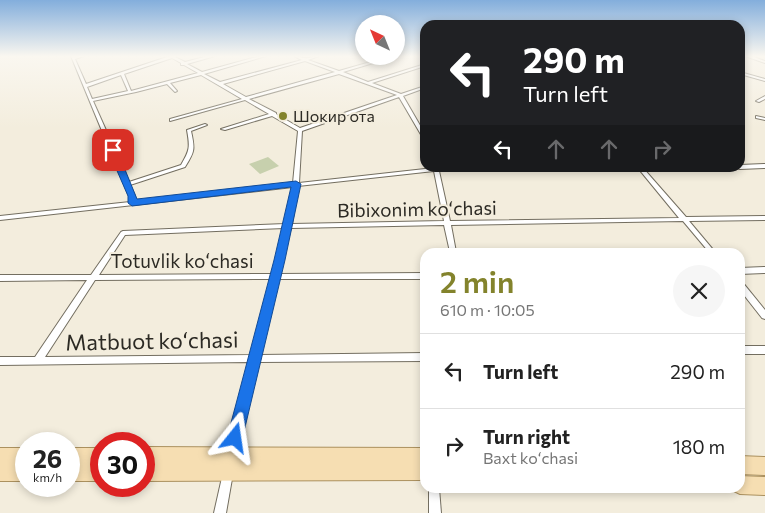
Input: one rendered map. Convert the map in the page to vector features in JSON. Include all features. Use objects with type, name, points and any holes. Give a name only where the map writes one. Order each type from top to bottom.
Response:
[{"type":"main road","points":[[0,457],[15,456]]},
{"type":"main road","points":[[155,456],[229,463],[420,467]]},
{"type":"main road","points":[[155,471],[229,463]]},
{"type":"main road","points":[[745,465],[765,466]]},
{"type":"main road","points":[[0,472],[15,472]]},
{"type":"main road","points":[[745,485],[765,486]]},
{"type":"street","points":[[82,80],[127,184],[132,203]]},
{"type":"street","points":[[85,86],[104,80]]},
{"type":"street","points":[[125,80],[130,92]]},
{"type":"street","points":[[91,100],[175,80]]},
{"type":"street","points":[[211,80],[247,98],[300,130]]},
{"type":"street","points":[[219,84],[234,80]]},
{"type":"street","points":[[172,120],[312,80]]},
{"type":"street","points":[[361,80],[400,96],[420,130]]},
{"type":"street","points":[[369,83],[379,80]]},
{"type":"street","points":[[167,82],[175,91]]},
{"type":"street","points":[[300,130],[420,89]]},
{"type":"street","points":[[765,97],[758,101],[765,103]]},
{"type":"street","points":[[223,129],[274,114]]},
{"type":"street","points":[[758,117],[765,120]]},
{"type":"street","points":[[127,184],[183,166],[192,150],[193,142],[189,130],[205,125]]},
{"type":"street","points":[[220,513],[229,463],[288,226],[296,184],[300,130]]},
{"type":"street","points":[[745,167],[765,166]]},
{"type":"street","points":[[0,218],[420,170]]},
{"type":"street","points":[[437,172],[451,248]]},
{"type":"street","points":[[644,172],[708,248]]},
{"type":"street","name":"Bibixonim koʻchasi","points":[[94,278],[123,233],[288,226],[765,218]]},
{"type":"street","points":[[745,271],[765,270]]},
{"type":"street","name":"Totuvlik koʻchasi","points":[[0,278],[420,276]]},
{"type":"street","points":[[38,361],[94,278]]},
{"type":"street","points":[[745,291],[765,316]]},
{"type":"street","points":[[745,350],[765,350]]},
{"type":"street","name":"Matbuot koʻchasi","points":[[0,361],[420,357]]},
{"type":"street","points":[[434,493],[435,513]]},
{"type":"green space","points":[[268,157],[279,166],[260,174],[249,164]]},
{"type":"place","name":"Шокир ота","points":[[283,116]]},
{"type":"route","points":[[113,150],[132,196],[132,203],[296,184],[280,260],[235,438]]}]
